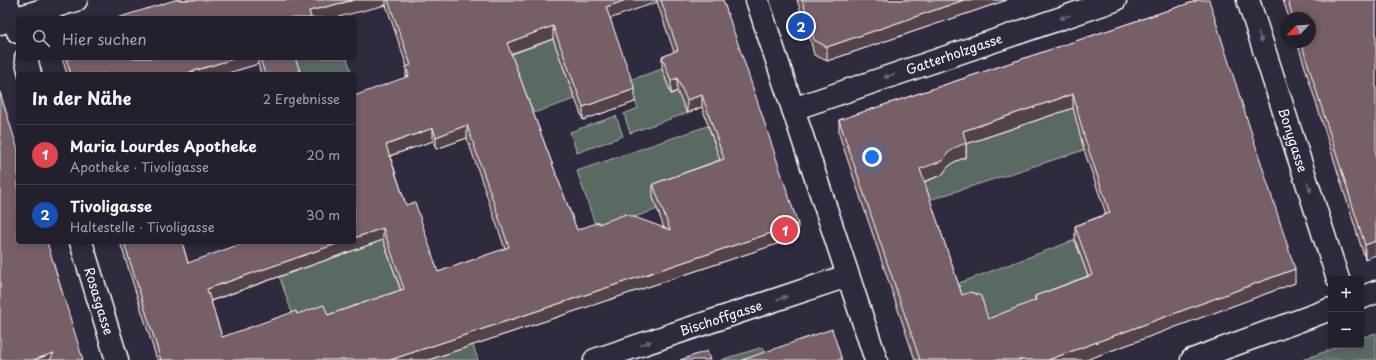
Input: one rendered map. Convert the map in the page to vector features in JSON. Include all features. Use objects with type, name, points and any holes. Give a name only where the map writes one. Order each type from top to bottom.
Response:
[{"type":"street","points":[[20,16],[76,0]]},
{"type":"street","points":[[757,0],[876,360]]},
{"type":"street","name":"Gatterholzgasse","points":[[793,109],[1115,0]]},
{"type":"street","name":"Bonygasse","points":[[1248,0],[1337,276]]},
{"type":"street","points":[[26,60],[30,72]]},
{"type":"street","name":"Rosasgasse","points":[[82,244],[117,360]]},
{"type":"street","name":"Bischoffgasse","points":[[595,360],[848,276]]},
{"type":"street","points":[[1364,297],[1376,292]]},
{"type":"street","points":[[1192,360],[1328,310]]},
{"type":"green space","points":[[553,39],[575,99],[466,136],[507,56]]},
{"type":"green space","points":[[292,60],[348,60],[351,72],[295,72]]},
{"type":"green space","points":[[662,69],[682,89],[683,104],[687,113],[630,133],[624,114],[638,108],[627,81]]},
{"type":"green space","points":[[1090,102],[1083,147],[1084,150],[926,201],[915,179],[963,145]]},
{"type":"green space","points":[[616,116],[623,136],[577,153],[570,132]]},
{"type":"green space","points":[[713,124],[713,138],[734,200],[653,197],[658,209],[597,230],[577,171]]},
{"type":"green space","points":[[383,240],[401,293],[349,311],[296,324],[279,276]]},
{"type":"green space","points":[[1075,240],[1094,293],[972,339],[967,307],[954,285]]},
{"type":"green space","points":[[1376,333],[1376,360],[1302,360],[1335,348],[1364,348],[1364,337]]},
{"type":"green space","points":[[473,345],[478,360],[428,360]]},
{"type":"green space","points":[[763,347],[768,360],[721,360]]},
{"type":"building","points":[[175,0],[354,0],[309,11],[310,16],[123,16]]},
{"type":"building","points":[[388,0],[626,0],[606,7],[635,89],[583,107],[553,26],[507,43],[577,230],[626,214],[670,230],[653,184],[724,159],[702,95],[687,100],[677,78],[671,81],[662,57],[678,50],[661,0],[723,0],[798,224],[390,360],[161,360],[125,244],[183,244],[188,263],[240,244],[336,244],[207,289],[222,337],[296,311],[297,314],[324,305],[328,315],[404,289],[383,228],[356,237],[356,95],[409,76],[406,67],[411,65]],"holes":[[[467,125],[509,247],[438,272],[415,202],[406,205],[386,145],[433,128],[436,137]]]},
{"type":"building","points":[[802,0],[964,0],[827,47],[814,40]]},
{"type":"building","points":[[1199,0],[1209,0],[1295,269],[1048,360],[920,360],[839,120]],"holes":[[[1073,94],[1084,136],[1110,213],[1075,226],[1092,275],[1035,296],[1036,300],[988,319],[981,296],[971,292],[962,295],[920,169],[942,161],[954,148],[966,143],[963,131]]]},
{"type":"building","points":[[1288,0],[1376,0],[1376,241],[1365,245],[1303,48],[1316,48],[1316,12],[1291,12]]},
{"type":"building","points":[[67,60],[230,60],[190,72],[70,72]]},
{"type":"building","points":[[261,60],[296,60],[300,71],[297,72],[264,72]]},
{"type":"building","points":[[0,92],[16,144],[16,244],[48,244],[83,360],[50,360],[54,353],[33,360],[0,360]]},
{"type":"building","points":[[832,329],[842,360],[742,360]]},
{"type":"building","points":[[707,351],[710,360],[680,360]]},
{"type":"place","name":"Tivoligasse","points":[[801,26]]},
{"type":"place","name":"Maria Lourdes Apotheke","points":[[785,230]]}]
